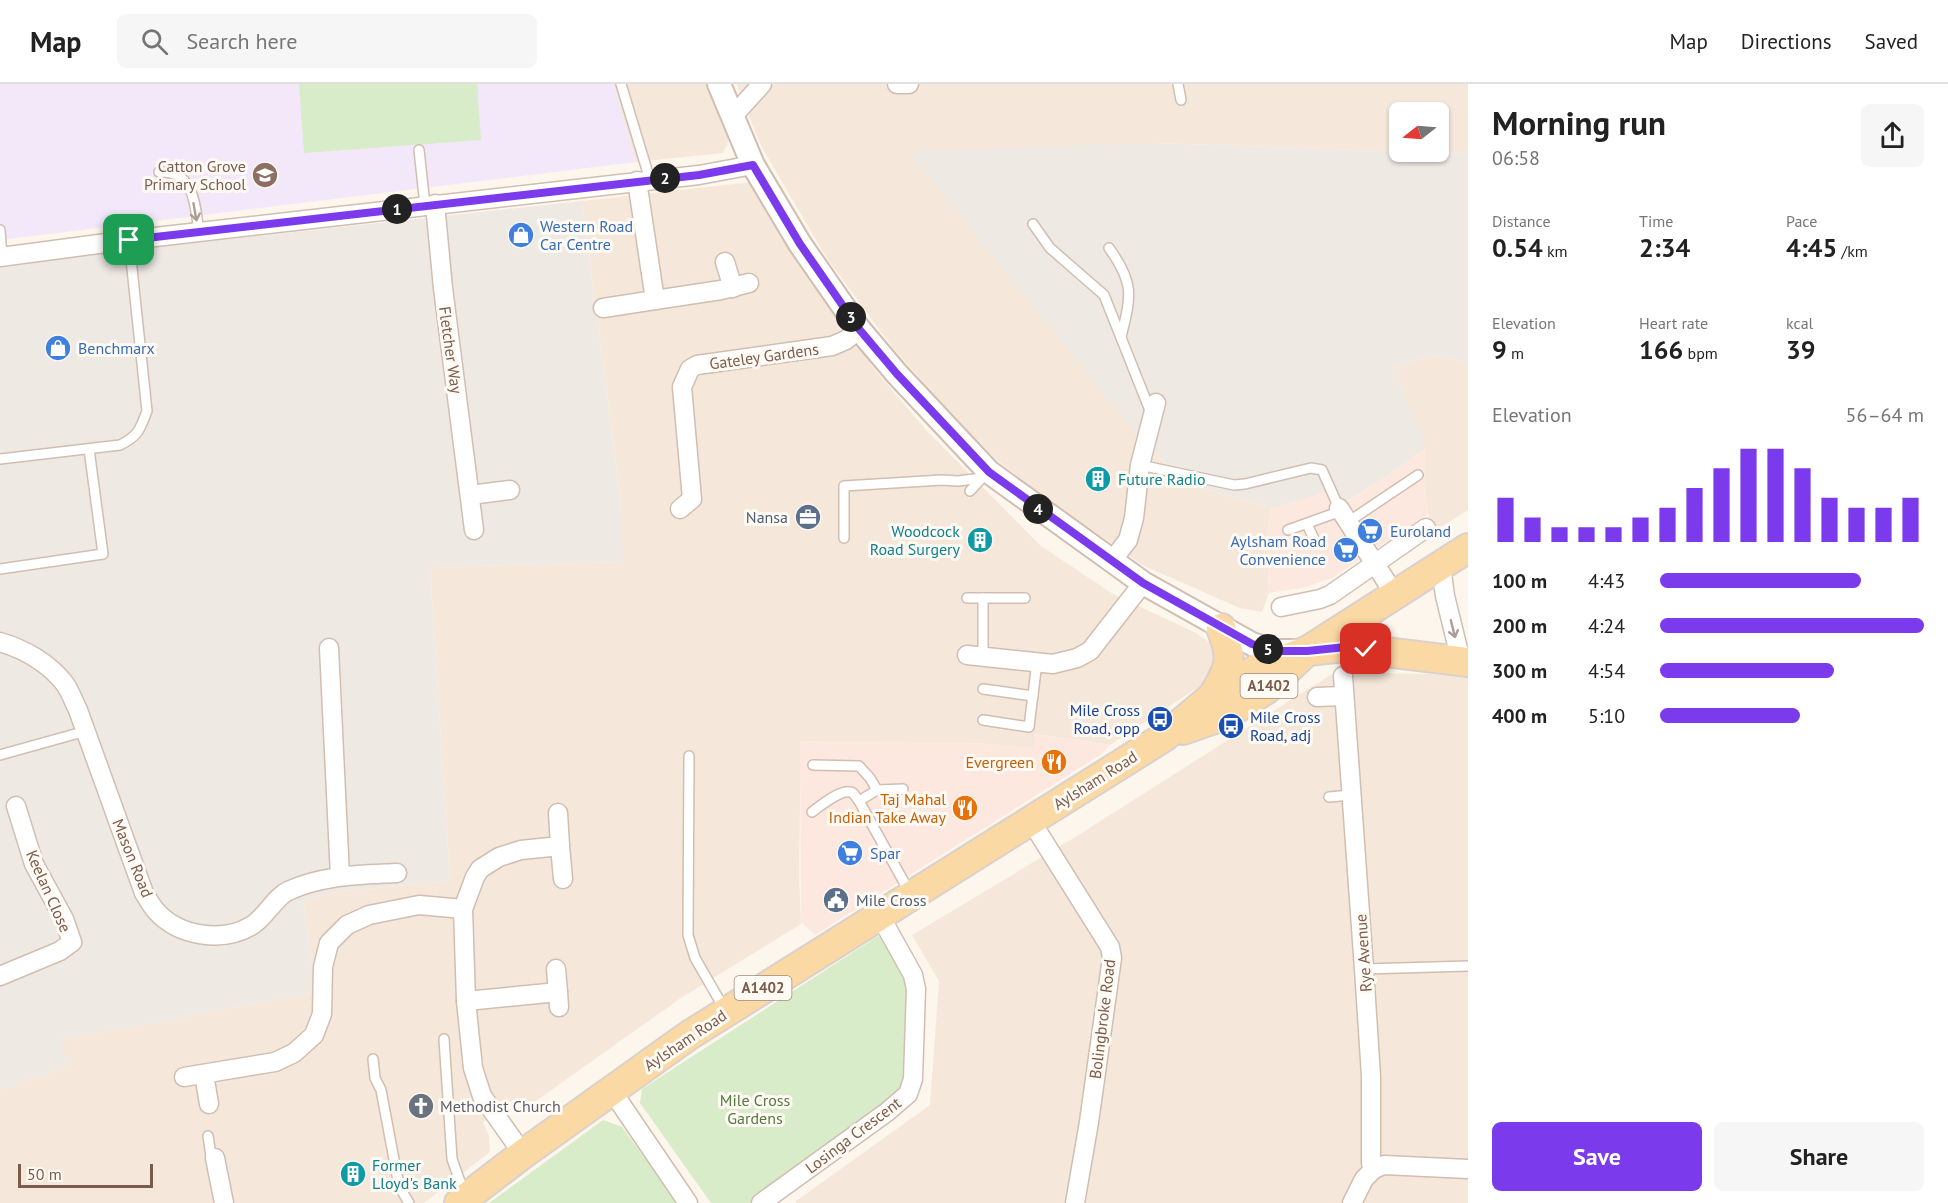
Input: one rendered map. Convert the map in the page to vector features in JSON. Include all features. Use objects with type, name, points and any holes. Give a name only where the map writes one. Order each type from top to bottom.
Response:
[{"type":"main road","name":"Aylsham Road","points":[[1164,737],[1226,715],[1267,689],[1307,651],[1468,548]]},
{"type":"main road","name":"A1402","points":[[1213,696],[1228,669],[1228,646],[1221,628]]},
{"type":"main road","points":[[1307,651],[1346,647],[1464,661]]},
{"type":"main road","name":"Aylsham Road","points":[[462,1201],[523,1154],[688,1036],[1164,737],[1213,696],[1260,667],[1307,651]]},
{"type":"street","points":[[719,84],[753,165],[800,244],[859,329],[986,475],[1143,583],[1221,628],[1252,644],[1272,651],[1307,651]]},
{"type":"street","points":[[733,116],[762,84]]},
{"type":"street","points":[[897,84],[909,84]]},
{"type":"street","points":[[1,257],[129,240],[699,175],[753,165]]},
{"type":"street","points":[[643,180],[655,300]]},
{"type":"street","name":"Fletcher Way","points":[[430,205],[474,530]]},
{"type":"street","points":[[603,308],[741,285],[725,262]]},
{"type":"street","name":"Gateley Gardens","points":[[693,505],[681,387],[690,369],[697,365],[832,346],[846,340],[859,329]]},
{"type":"street","points":[[1111,562],[1128,540],[1134,518],[1140,465],[1154,409]]},
{"type":"street","points":[[470,495],[510,490]]},
{"type":"street","points":[[1342,514],[1395,595]]},
{"type":"street","points":[[1281,607],[1320,600],[1330,595],[1426,528]]},
{"type":"street","points":[[1441,566],[1445,596],[1464,661]]},
{"type":"street","points":[[975,656],[1053,664],[1077,658],[1090,651],[1143,583]]},
{"type":"street","name":"Mason Road","points":[[0,642],[20,648],[46,665],[65,684],[86,731],[144,893],[157,913],[178,927],[204,936],[228,934],[251,926],[284,892],[308,883],[340,876],[396,873]]},
{"type":"street","points":[[329,648],[340,876]]},
{"type":"street","name":"Rye Avenue","points":[[1343,676],[1371,1076],[1371,1163],[1374,1169]]},
{"type":"street","points":[[1317,697],[1343,696]]},
{"type":"street","name":"Keelan Close","points":[[0,976],[60,951],[72,942],[64,919],[34,864],[16,806]]},
{"type":"street","points":[[558,813],[563,879]]},
{"type":"street","name":"Bolingbroke Road","points":[[1031,821],[1110,946],[1112,958],[1075,1203]]},
{"type":"street","points":[[523,1154],[482,1096],[473,1068],[466,1001],[463,909],[480,869],[499,857],[521,850],[560,846]]},
{"type":"street","points":[[184,1077],[274,1062],[294,1053],[314,1035],[322,1014],[323,967],[329,943],[348,925],[369,915],[419,905],[463,909]]},
{"type":"street","name":"Losinga Crescent","points":[[761,1203],[887,1112],[908,1094],[913,1079],[916,989],[913,975],[879,914]]},
{"type":"street","points":[[466,1001],[558,999],[556,969]]},
{"type":"street","points":[[204,1074],[209,1104]]},
{"type":"street","points":[[612,1091],[688,1203]]},
{"type":"street","points":[[215,1158],[224,1203]]},
{"type":"street","points":[[1352,1203],[1364,1179],[1374,1169],[1384,1165],[1468,1169]]},
{"type":"lane","points":[[621,84],[643,180]]},
{"type":"lane","points":[[1178,84],[1181,100]]},
{"type":"lane","points":[[419,150],[430,205]]},
{"type":"lane","points":[[159,172],[170,172],[180,176],[188,184],[199,232]]},
{"type":"lane","points":[[1033,224],[1050,248],[1104,295],[1154,409]]},
{"type":"lane","points":[[0,230],[1,257]]},
{"type":"lane","points":[[0,459],[120,445],[134,438],[141,428],[147,411],[129,240]]},
{"type":"lane","points":[[1109,248],[1126,274],[1129,284],[1127,311],[1121,337]]},
{"type":"lane","points":[[0,569],[103,554],[89,449]]},
{"type":"lane","points":[[1140,465],[1234,485],[1317,468],[1322,470],[1342,514]]},
{"type":"lane","points":[[970,491],[986,475]]},
{"type":"lane","points":[[844,538],[844,486],[958,481],[986,475]]},
{"type":"lane","points":[[1288,530],[1342,514],[1418,475]]},
{"type":"lane","points":[[1307,524],[1314,539]]},
{"type":"lane","points":[[967,598],[1025,598]]},
{"type":"lane","points":[[975,656],[983,598]]},
{"type":"lane","points":[[983,720],[1029,727],[1037,662]]},
{"type":"lane","points":[[983,689],[1033,696]]},
{"type":"lane","points":[[0,755],[86,731]]},
{"type":"lane","points":[[689,756],[688,935],[695,958],[727,1012]]},
{"type":"lane","points":[[813,765],[859,766],[877,790]]},
{"type":"lane","points":[[859,801],[877,790],[903,789]]},
{"type":"lane","points":[[812,812],[840,793],[846,791],[852,793],[859,801],[911,895]]},
{"type":"lane","points":[[1329,797],[1351,795]]},
{"type":"lane","points":[[1364,969],[1468,966]]},
{"type":"lane","points":[[444,1039],[452,1159],[462,1201]]},
{"type":"lane","points":[[373,1059],[375,1078],[381,1090],[399,1186],[409,1203]]},
{"type":"lane","points":[[208,1136],[211,1156],[215,1158]]},
{"type":"shaded area","name":"Catton Grove Primary School","points":[[0,84],[614,84],[636,162],[0,240]]},
{"type":"shaded area","points":[[614,84],[707,84],[729,140],[723,153],[636,162]]},
{"type":"shaded area","points":[[737,84],[1468,84],[1468,154],[1449,153],[1449,102],[1389,102],[1389,152],[1155,143],[1134,430],[1184,483],[1272,508],[1266,534],[1269,593],[1262,612],[1240,608],[1144,566],[1055,505],[999,462],[948,411],[893,348],[826,257],[760,144]]},
{"type":"shaded area","points":[[1155,143],[1389,151],[1389,162],[1449,162],[1449,153],[1468,154],[1468,362],[1432,355],[1393,368],[1426,447],[1381,480],[1344,503],[1335,489],[1272,508],[1185,483],[1134,431],[908,151]]},
{"type":"shaded area","points":[[752,182],[824,298],[876,371],[926,430],[1041,546],[1113,594],[1194,632],[1209,642],[1214,649],[1216,659],[1211,679],[1110,745],[1036,734],[1034,748],[973,743],[957,745],[801,741],[799,874],[801,924],[681,998],[533,1103],[516,1103],[483,1122],[489,1136],[490,1152],[424,1203],[0,1203],[0,1090],[70,1065],[59,1040],[316,992],[303,900],[343,891],[450,881],[430,567],[622,562],[620,495],[582,201]]},
{"type":"shaded area","points":[[582,201],[620,495],[623,562],[430,567],[450,881],[343,891],[303,900],[316,992],[60,1040],[70,1065],[0,1090],[0,268],[111,252]]},
{"type":"shaded area","points":[[1432,355],[1468,362],[1468,510],[1431,533],[1424,485],[1425,447],[1393,368]]},
{"type":"shaded area","points":[[1426,447],[1424,485],[1428,514],[1332,578],[1302,588],[1269,593],[1266,534],[1272,508],[1336,488],[1345,503]]},
{"type":"shaded area","points":[[1335,672],[1431,674],[1468,678],[1468,1203],[796,1203],[930,1105],[939,981],[912,935],[1077,836]]},
{"type":"shaded area","points":[[1035,734],[1110,745],[1100,755],[815,935],[801,922],[800,741],[969,743],[1034,747]]},
{"type":"green space","points":[[299,84],[477,84],[481,140],[304,153]]},
{"type":"green space","name":"Mile Cross Gardens","points":[[878,936],[886,939],[909,974],[908,1080],[898,1098],[751,1203],[711,1203],[640,1103],[642,1089]]},
{"type":"green space","points":[[603,1120],[622,1127],[678,1203],[489,1203]]},
{"type":"place","name":"Catton Grove Primary School","points":[[265,175]]},
{"type":"place","name":"Western Road Car Centre","points":[[521,235]]},
{"type":"place","name":"Benchmarx","points":[[58,348]]},
{"type":"place","name":"Future Radio","points":[[1098,479]]},
{"type":"place","name":"Nansa","points":[[808,517]]},
{"type":"place","name":"Euroland","points":[[1370,531]]},
{"type":"place","name":"Woodcock Road Surgery","points":[[980,540]]},
{"type":"place","name":"Aylsham Road Convenience","points":[[1346,550]]},
{"type":"place","name":"Mile Cross Road, opp","points":[[1160,719]]},
{"type":"place","name":"Mile Cross Road, adj","points":[[1231,726]]},
{"type":"place","name":"Evergreen","points":[[1054,762]]},
{"type":"place","name":"Taj Mahal Indian Take Away","points":[[965,808]]},
{"type":"place","name":"Spar","points":[[850,853]]},
{"type":"place","name":"Mile Cross","points":[[836,900]]},
{"type":"place","name":"Methodist Church","points":[[421,1106]]},
{"type":"place","name":"Former Lloyd's Bank","points":[[353,1174]]},
{"type":"route","points":[[129,240],[699,175],[753,165],[800,244],[859,329],[897,374],[989,472],[1143,583],[1252,644],[1272,651],[1307,651],[1346,647],[1366,649]]}]
